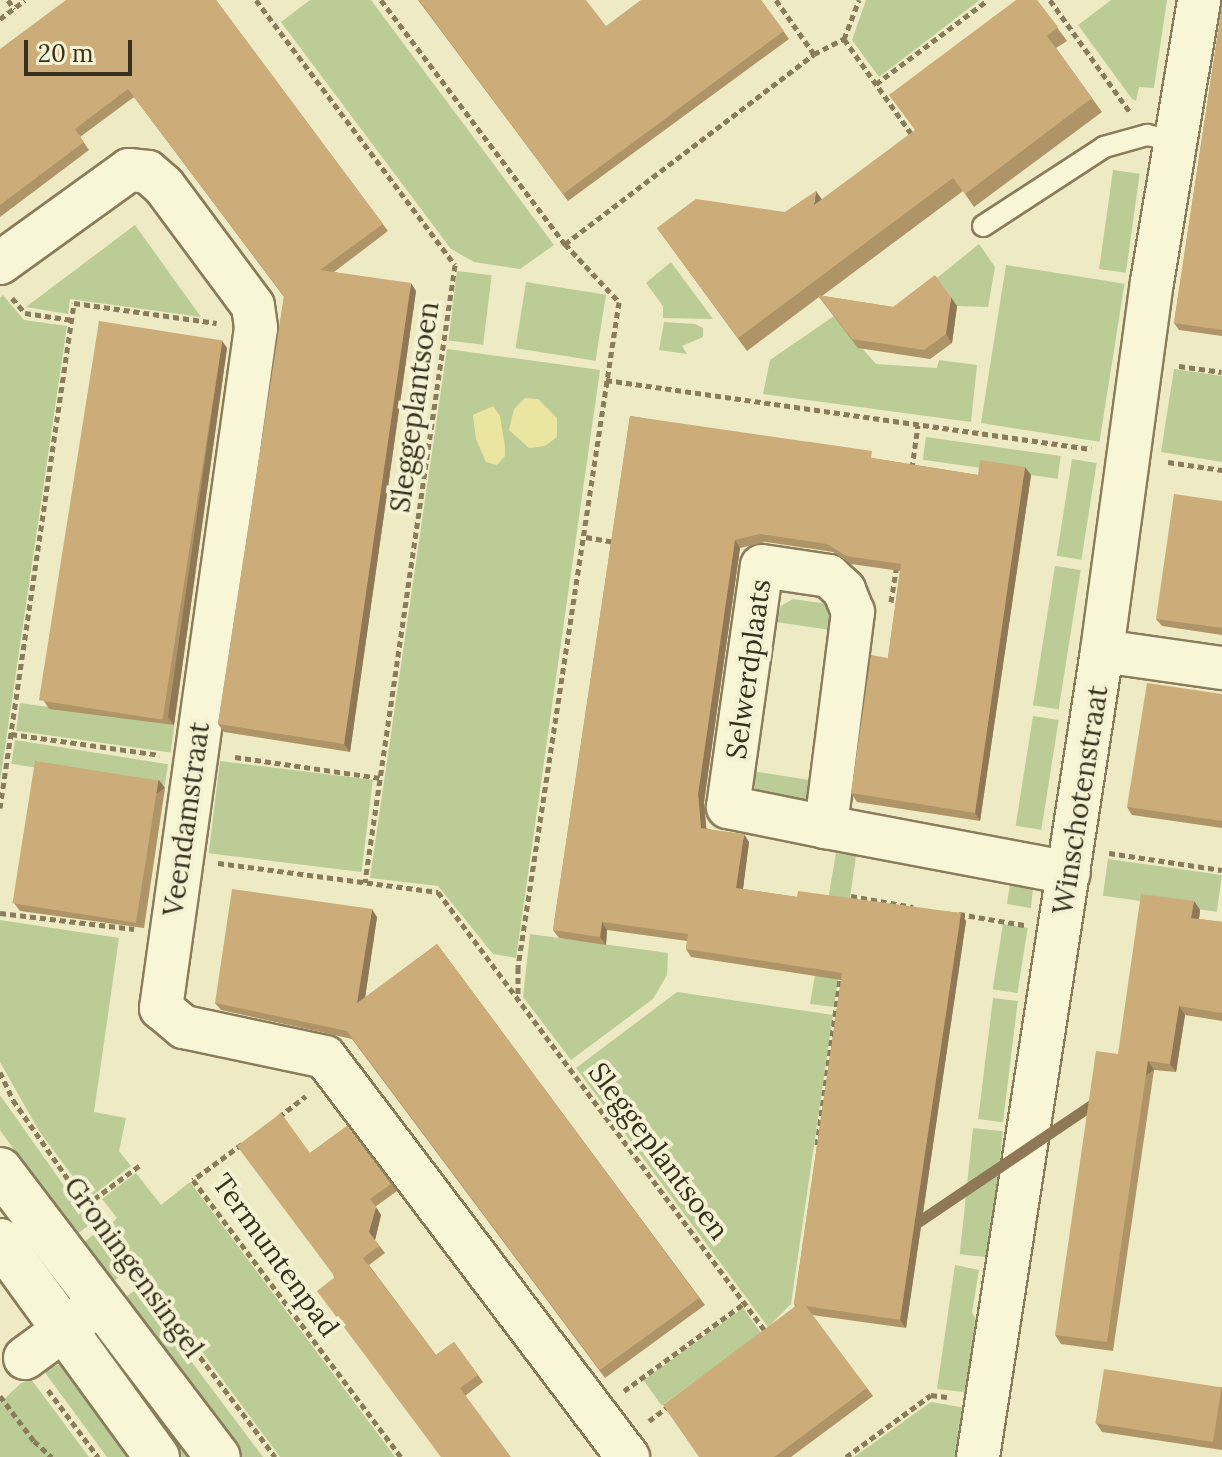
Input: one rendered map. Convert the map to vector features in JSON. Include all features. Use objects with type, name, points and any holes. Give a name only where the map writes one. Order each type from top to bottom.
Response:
[{"type":"street","name":"Winschotenstraat","points":[[978,1457],[1102,651],[1128,456],[1161,138],[1199,0]]},
{"type":"street","name":"Veendamstraat","points":[[4,278],[129,170],[148,172],[164,186],[253,306],[256,328],[161,1008],[184,1027],[325,1057],[613,1438]]},
{"type":"street","name":"Selwerdplaats","points":[[853,612],[844,590],[829,576],[762,566],[728,807],[826,827],[1070,860]]},
{"type":"street","points":[[826,827],[853,612]]},
{"type":"street","points":[[1102,651],[1222,668]]},
{"type":"street","name":"Groningensingel","points":[[0,1170],[218,1457]]},
{"type":"street","points":[[0,1241],[157,1457]]},
{"type":"street","points":[[25,1358],[99,1303]]},
{"type":"lane","points":[[983,226],[1104,147],[1161,138]]},
{"type":"path","points":[[8,0],[14,9]]},
{"type":"path","points":[[0,19],[25,0]]},
{"type":"path","name":"Sleggeplantsoen","points":[[256,0],[455,265],[365,882]]},
{"type":"path","points":[[381,0],[565,244],[619,302],[586,537],[518,967],[518,994]]},
{"type":"path","points":[[776,0],[814,54]]},
{"type":"path","points":[[565,244],[814,54],[844,39],[859,0]]},
{"type":"path","points":[[876,84],[988,0]]},
{"type":"path","points":[[1050,0],[1161,138]]},
{"type":"path","points":[[844,39],[882,97],[919,144]]},
{"type":"path","points":[[4,278],[25,313],[72,320]]},
{"type":"path","points":[[0,808],[74,303],[256,328]]},
{"type":"path","points":[[606,380],[1222,470]]},
{"type":"path","points":[[912,470],[918,425]]},
{"type":"path","points":[[586,537],[630,544]]},
{"type":"path","points":[[853,612],[889,618],[898,559]]},
{"type":"path","points":[[11,734],[381,778]]},
{"type":"path","name":"Sleggeplantsoen","points":[[180,858],[438,892],[518,994],[766,1332]]},
{"type":"path","points":[[1070,860],[1222,870]]},
{"type":"path","points":[[850,909],[851,896],[926,909]]},
{"type":"path","points":[[0,913],[171,934]]},
{"type":"path","points":[[956,914],[1060,930]]},
{"type":"path","points":[[816,1151],[842,966]]},
{"type":"path","name":"Groningensingel","points":[[0,1072],[13,1100],[86,1205],[275,1457]]},
{"type":"path","points":[[277,1118],[337,1073]]},
{"type":"path","name":"Termuntenpad","points":[[253,1136],[193,1180],[401,1457]]},
{"type":"path","points":[[86,1205],[140,1165]]},
{"type":"path","points":[[613,1438],[746,1302]]},
{"type":"path","points":[[754,1342],[776,1324]]},
{"type":"path","points":[[846,1457],[931,1395],[988,1403]]},
{"type":"path","points":[[0,1396],[34,1441],[52,1457]]},
{"type":"path","points":[[613,1438],[680,1398]]},
{"type":"green space","points":[[310,0],[371,0],[554,245],[520,269],[474,262],[451,249],[281,22]]},
{"type":"green space","points":[[866,0],[980,0],[879,77],[852,40]]},
{"type":"green space","points":[[1111,0],[1167,0],[1154,88],[1139,87],[1136,101],[1078,25]]},
{"type":"green space","points":[[1113,170],[1140,174],[1126,273],[1099,269]]},
{"type":"green space","points":[[135,225],[201,317],[70,299],[68,314],[26,307]]},
{"type":"green space","points":[[979,244],[995,267],[988,307],[957,306],[937,278]]},
{"type":"green space","points":[[671,262],[713,319],[663,318],[663,306],[646,283]]},
{"type":"green space","points":[[1006,265],[1125,284],[1099,442],[981,423]]},
{"type":"green space","points":[[457,271],[492,275],[483,345],[448,340]]},
{"type":"green space","points":[[526,282],[606,295],[596,361],[516,348]]},
{"type":"green space","points":[[3,295],[24,320],[67,326],[0,781],[0,298]]},
{"type":"green space","points":[[834,316],[876,364],[937,368],[939,360],[977,365],[971,422],[763,394],[770,360]]},
{"type":"green space","points":[[664,322],[695,324],[703,328],[703,337],[682,346],[687,354],[659,350]]},
{"type":"green space","points":[[447,349],[600,370],[516,958],[493,954],[438,886],[370,878]]},
{"type":"green space","points":[[1174,369],[1222,376],[1222,462],[1161,452]]},
{"type":"green space","points":[[926,437],[1061,456],[1057,479],[923,460]]},
{"type":"green space","points":[[1072,459],[1097,463],[1081,560],[1057,556]]},
{"type":"green space","points":[[1055,566],[1081,570],[1059,709],[1033,705]]},
{"type":"green space","points":[[793,599],[827,604],[834,611],[837,631],[776,622],[781,606]]},
{"type":"green space","points":[[20,703],[174,725],[171,752],[16,731]]},
{"type":"green space","points":[[1033,716],[1059,720],[1041,830],[1016,826]]},
{"type":"green space","points":[[15,740],[168,764],[164,788],[11,764]]},
{"type":"green space","points":[[220,761],[373,780],[362,872],[209,853]]},
{"type":"green space","points":[[752,771],[815,781],[809,798],[803,802],[756,791]]},
{"type":"green space","points":[[836,853],[856,856],[834,1007],[810,1004]]},
{"type":"green space","points":[[1108,859],[1222,875],[1217,912],[1103,896]]},
{"type":"green space","points":[[1012,870],[1034,877],[1031,908],[1007,904]]},
{"type":"green space","points":[[0,920],[119,938],[94,1112],[126,1118],[119,1151],[131,1166],[89,1198],[39,1131],[0,1062]]},
{"type":"green space","points":[[1003,924],[1028,928],[1017,993],[993,989]]},
{"type":"green space","points":[[530,934],[668,953],[667,975],[653,999],[571,1060],[523,997]]},
{"type":"green space","points":[[677,992],[833,1015],[791,1304],[768,1327],[576,1068]]},
{"type":"green space","points":[[993,998],[1018,1001],[1003,1122],[978,1119]]},
{"type":"green space","points":[[0,1095],[91,1224],[66,1242],[53,1204],[0,1130]]},
{"type":"green space","points":[[973,1128],[1003,1131],[990,1257],[960,1254]]},
{"type":"green space","points":[[136,1173],[161,1205],[190,1182],[395,1457],[280,1457],[109,1226],[117,1218],[102,1199]]},
{"type":"green space","points":[[97,1232],[127,1271],[103,1290],[73,1251]]},
{"type":"green space","points":[[955,1265],[979,1270],[972,1313],[983,1328],[973,1393],[937,1389]]},
{"type":"green space","points":[[137,1289],[263,1457],[240,1457],[153,1338],[113,1306]]},
{"type":"green space","points":[[743,1308],[761,1333],[662,1405],[643,1380]]},
{"type":"green space","points":[[99,1333],[201,1457],[173,1457],[94,1335]]},
{"type":"green space","points":[[73,1362],[133,1457],[107,1457],[46,1374],[45,1368]]},
{"type":"green space","points":[[31,1379],[89,1457],[0,1457],[0,1403],[21,1383]]},
{"type":"green space","points":[[931,1402],[972,1409],[958,1457],[854,1457]]},
{"type":"sand","points":[[525,398],[538,399],[557,418],[557,437],[545,446],[529,448],[509,430],[514,409]]},
{"type":"sand","points":[[493,406],[500,416],[505,447],[505,456],[497,465],[486,462],[476,439],[473,415]]},
{"type":"building","points":[[66,0],[216,0],[383,224],[320,270],[411,283],[344,744],[218,724],[284,296],[128,89],[75,129],[84,142],[0,205],[0,49]]},
{"type":"building","points":[[419,0],[586,0],[606,26],[641,0],[761,0],[784,31],[563,194]]},
{"type":"building","points":[[1016,0],[1037,0],[1058,27],[1047,36],[1092,98],[965,194],[953,178],[738,338],[657,228],[696,199],[785,212],[816,191],[814,205],[915,130],[889,95]]},
{"type":"building","points":[[1222,6],[1222,330],[1174,323]]},
{"type":"building","points":[[935,275],[951,297],[946,334],[924,350],[852,339],[818,295],[893,307]]},
{"type":"building","points":[[99,321],[222,341],[162,720],[39,700]]},
{"type":"building","points":[[630,416],[872,451],[871,458],[978,475],[980,460],[1025,467],[975,813],[851,793],[871,655],[888,658],[901,564],[846,556],[827,544],[760,534],[735,540],[698,794],[701,828],[744,834],[736,888],[797,897],[798,891],[961,913],[900,1320],[806,1306],[867,1388],[774,1457],[699,1457],[663,1405],[797,1305],[794,1304],[842,973],[686,949],[688,934],[602,922],[600,937],[553,930]]},
{"type":"building","points":[[1174,494],[1222,501],[1222,628],[1156,619]]},
{"type":"building","points":[[1147,683],[1222,694],[1222,821],[1127,807]]},
{"type":"building","points":[[35,761],[158,781],[136,923],[12,903]]},
{"type":"building","points":[[232,889],[372,909],[357,1003],[437,944],[699,1298],[600,1370],[347,1031],[215,1003]]},
{"type":"building","points":[[1141,894],[1194,901],[1191,918],[1222,922],[1222,1013],[1179,1006],[1170,1064],[1148,1061],[1107,1342],[1055,1335],[1096,1051],[1118,1054]]},
{"type":"building","points":[[281,1113],[310,1153],[347,1126],[391,1184],[370,1199],[376,1207],[369,1232],[379,1246],[363,1258],[436,1355],[454,1342],[478,1375],[460,1388],[511,1457],[441,1457],[317,1291],[335,1277],[237,1146]]},
{"type":"building","points":[[1104,1369],[1222,1388],[1213,1442],[1095,1423]]}]
